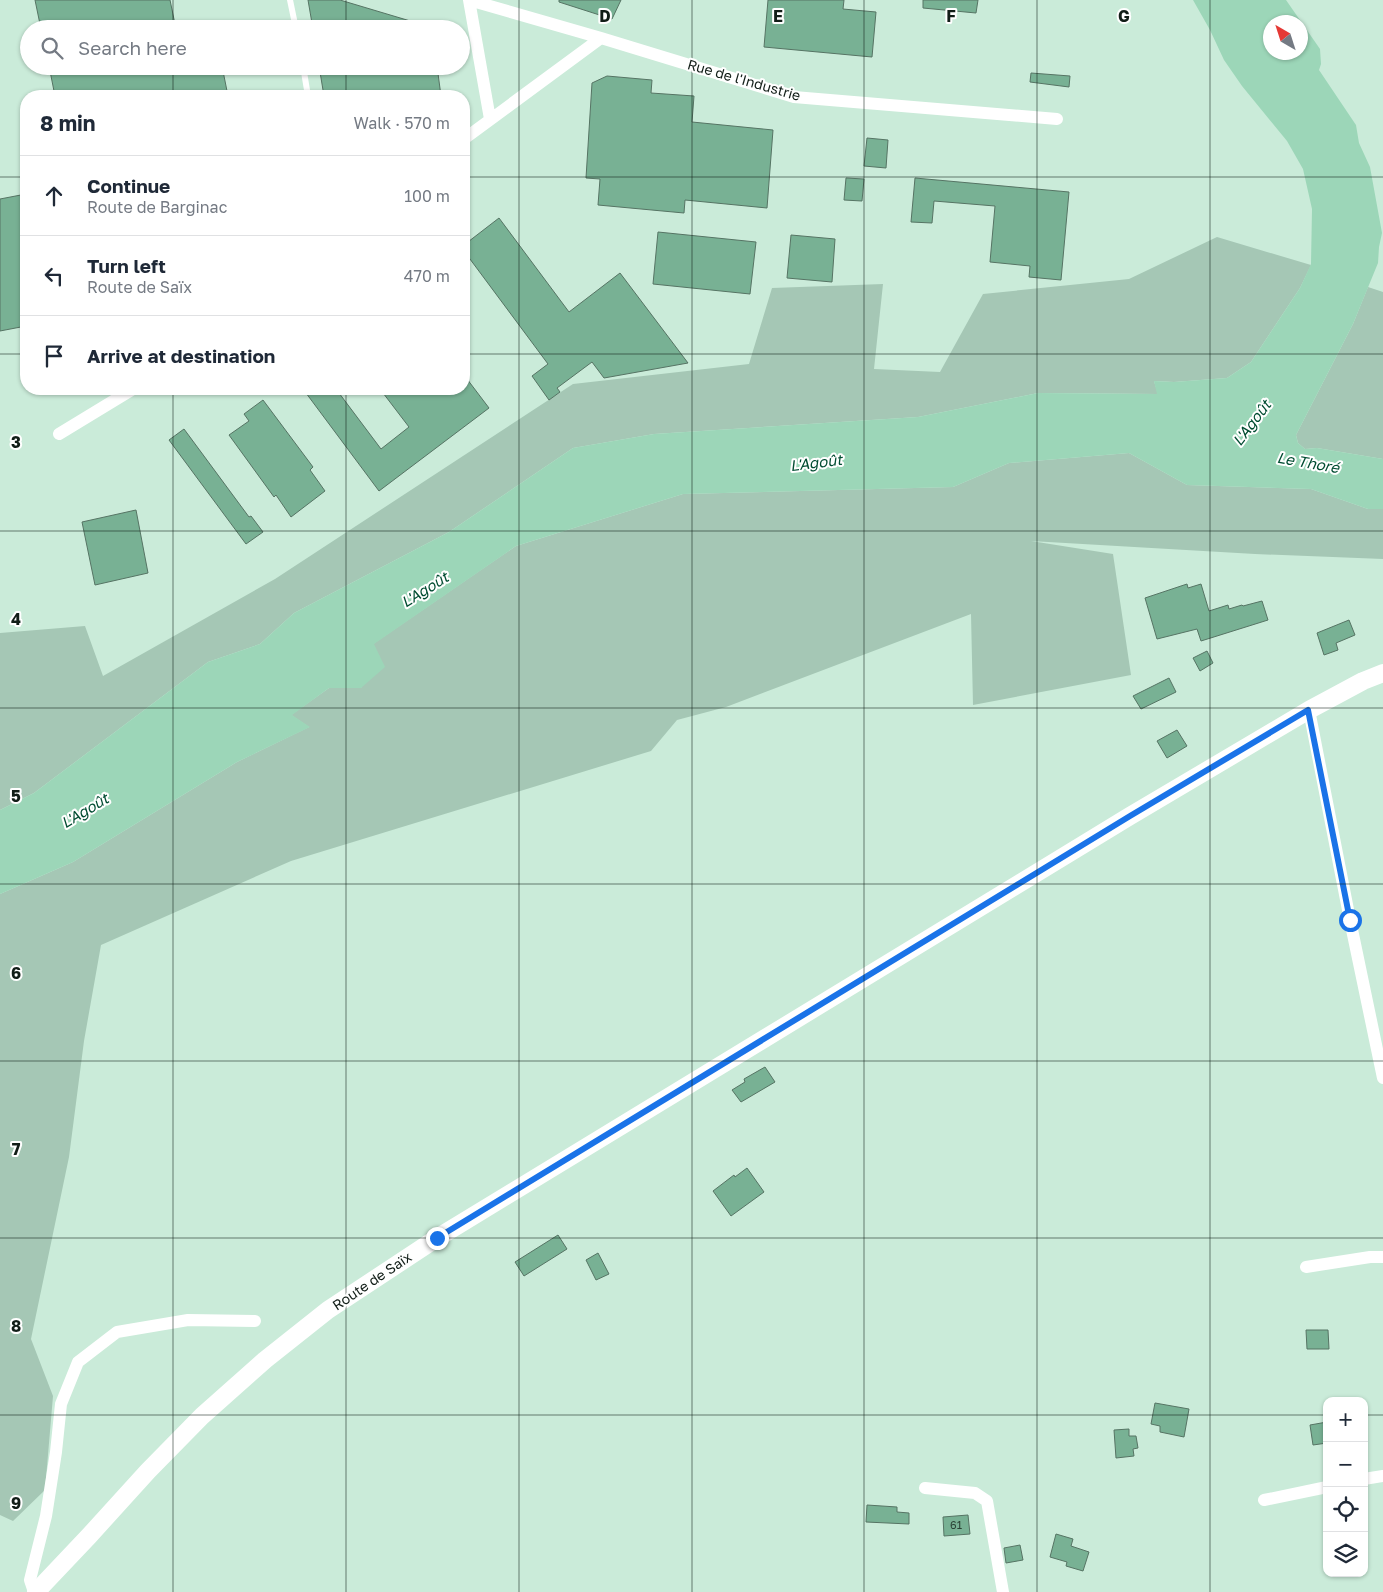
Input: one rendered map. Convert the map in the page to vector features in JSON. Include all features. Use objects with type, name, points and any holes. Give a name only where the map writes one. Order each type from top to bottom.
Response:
[{"type":"street","name":"Rue de l'Industrie","points":[[469,0],[794,97],[1057,119]]},
{"type":"street","points":[[469,0],[490,119]]},
{"type":"street","points":[[470,134],[601,38]]},
{"type":"street","points":[[59,434],[123,395]]},
{"type":"street","name":"Route de Saïx","points":[[35,1592],[202,1416],[265,1360],[328,1310],[445,1233],[1096,836],[1308,710],[1363,681],[1383,674]]},
{"type":"street","points":[[1308,710],[1383,1078]]},
{"type":"street","points":[[1306,1266],[1370,1257],[1383,1257]]},
{"type":"street","points":[[35,1592],[30,1580],[46,1516],[61,1404],[78,1362],[117,1332],[188,1320],[255,1321]]},
{"type":"street","points":[[1368,1478],[1383,1476]]},
{"type":"street","points":[[925,1488],[975,1493],[987,1501],[1003,1592]]},
{"type":"street","points":[[1264,1500],[1323,1488]]},
{"type":"lane","points":[[290,0],[294,20]]},
{"type":"lane","points":[[304,75],[307,90]]},
{"type":"shaded area","points":[[1217,237],[1311,265],[1300,288],[1251,362],[1227,378],[1174,382],[1154,381],[1158,394],[1038,393],[918,417],[654,434],[573,448],[449,532],[294,613],[260,644],[208,662],[34,793],[0,810],[0,633],[85,626],[103,676],[275,579],[573,384],[749,364],[772,288],[883,284],[874,369],[940,372],[983,294],[1129,279]]},
{"type":"shaded area","points":[[1368,287],[1383,292],[1383,459],[1317,448],[1305,449],[1298,443],[1296,435],[1353,324]]},
{"type":"shaded area","points":[[1129,453],[1187,485],[1311,489],[1368,509],[1383,509],[1383,559],[1255,554],[1031,541],[1113,554],[1131,675],[973,705],[971,614],[726,707],[677,720],[651,751],[291,861],[101,945],[84,1041],[69,1157],[31,1339],[53,1396],[45,1490],[13,1521],[0,1515],[0,894],[73,862],[237,762],[309,727],[291,715],[329,688],[361,688],[373,644],[516,546],[683,494],[953,487],[1009,463]]},
{"type":"water","points":[[1193,0],[1286,0],[1296,15],[1263,15],[1263,60],[1308,60],[1308,32],[1320,49],[1321,64],[1319,70],[1356,125],[1359,143],[1370,167],[1382,233],[1378,263],[1353,324],[1296,435],[1298,443],[1305,449],[1317,448],[1383,459],[1383,509],[1368,509],[1311,489],[1187,485],[1129,453],[1009,463],[953,487],[683,494],[516,546],[374,644],[385,667],[361,688],[329,688],[292,715],[310,727],[237,762],[73,862],[0,894],[0,810],[34,793],[208,662],[260,644],[294,613],[449,532],[573,448],[654,434],[918,417],[1038,393],[1157,394],[1154,381],[1174,382],[1227,378],[1251,362],[1300,288],[1311,264],[1312,209],[1303,169],[1287,141],[1242,86],[1224,60]]},
{"type":"building","points":[[35,0],[170,0],[174,20],[39,20]]},
{"type":"building","points":[[308,0],[340,0],[407,20],[311,20]]},
{"type":"building","points":[[559,0],[621,0],[612,19],[559,2]]},
{"type":"building","points":[[768,0],[844,0],[843,9],[876,12],[872,57],[764,47]]},
{"type":"building","points":[[923,0],[978,0],[976,13],[923,8]]},
{"type":"building","points":[[1031,73],[1070,76],[1069,87],[1030,82]]},
{"type":"building","points":[[51,75],[224,75],[227,90],[54,90]]},
{"type":"building","points":[[320,75],[438,75],[440,90],[323,90]]},
{"type":"building","points":[[607,76],[652,80],[651,93],[694,96],[692,122],[773,130],[767,208],[685,200],[684,213],[598,205],[600,179],[586,178],[592,83]]},
{"type":"building","points":[[867,138],[888,140],[886,168],[864,166]]},
{"type":"building","points":[[846,178],[864,179],[862,201],[844,200]]},
{"type":"building","points":[[915,178],[1069,192],[1061,280],[1029,277],[1030,266],[990,262],[995,206],[934,201],[932,223],[911,222]]},
{"type":"building","points":[[20,195],[20,327],[0,331],[0,199]]},
{"type":"building","points":[[499,218],[569,312],[620,273],[688,363],[604,378],[592,362],[557,388],[560,392],[549,400],[532,376],[548,364],[470,259],[470,240]]},
{"type":"building","points":[[658,232],[756,242],[750,294],[653,284]]},
{"type":"building","points":[[791,235],[835,239],[832,282],[787,278]]},
{"type":"building","points":[[470,383],[489,408],[379,491],[307,395],[340,395],[381,449],[409,427],[385,395],[470,395]]},
{"type":"building","points":[[263,400],[313,467],[310,470],[325,491],[291,517],[229,435],[249,421],[244,414]]},
{"type":"building","points":[[184,429],[249,517],[251,516],[263,532],[246,544],[169,440]]},
{"type":"building","points":[[136,510],[148,573],[95,585],[82,522]]},
{"type":"building","points":[[1187,584],[1188,588],[1201,584],[1209,611],[1228,605],[1229,609],[1262,601],[1268,620],[1201,641],[1197,629],[1157,639],[1145,598]]},
{"type":"building","points":[[1349,620],[1355,635],[1336,643],[1338,650],[1324,655],[1317,633]]},
{"type":"building","points":[[1207,651],[1213,663],[1200,671],[1193,658]]},
{"type":"building","points":[[1169,678],[1176,692],[1141,709],[1133,696]]},
{"type":"building","points":[[1177,730],[1187,746],[1167,758],[1157,741]]},
{"type":"building","points":[[765,1067],[775,1082],[741,1102],[732,1090],[745,1082],[744,1079]]},
{"type":"building","points":[[747,1168],[764,1192],[731,1216],[713,1191]]},
{"type":"building","points":[[558,1235],[567,1249],[524,1276],[515,1262]]},
{"type":"building","points":[[598,1253],[609,1274],[596,1280],[586,1260]]},
{"type":"building","points":[[1306,1330],[1328,1330],[1329,1349],[1307,1349]]},
{"type":"building","points":[[1155,1403],[1189,1409],[1184,1437],[1160,1432],[1160,1426],[1151,1424]]},
{"type":"building","points":[[1323,1423],[1323,1444],[1313,1445],[1310,1425]]},
{"type":"building","points":[[1129,1429],[1129,1436],[1136,1436],[1138,1448],[1133,1449],[1134,1456],[1116,1458],[1114,1430]]},
{"type":"building","points":[[867,1505],[897,1507],[897,1512],[909,1513],[909,1524],[866,1522]]},
{"type":"building","points":[[968,1515],[970,1534],[944,1536],[943,1517]]},
{"type":"building","points":[[1056,1534],[1073,1539],[1071,1546],[1089,1552],[1083,1571],[1066,1566],[1067,1562],[1050,1557]]},
{"type":"building","points":[[1020,1545],[1023,1560],[1006,1563],[1004,1548]]},
{"type":"route","points":[[437,1238],[1130,816],[1308,710],[1350,920]]},
{"type":"water label","name":"L'Agoût","points":[[1252,423]]},
{"type":"water label","name":"L'Agoût","points":[[816,463]]},
{"type":"water label","name":"Le Thoré","points":[[1308,463]]},
{"type":"water label","name":"L'Agoût","points":[[425,590]]},
{"type":"water label","name":"L'Agoût","points":[[85,811]]}]
